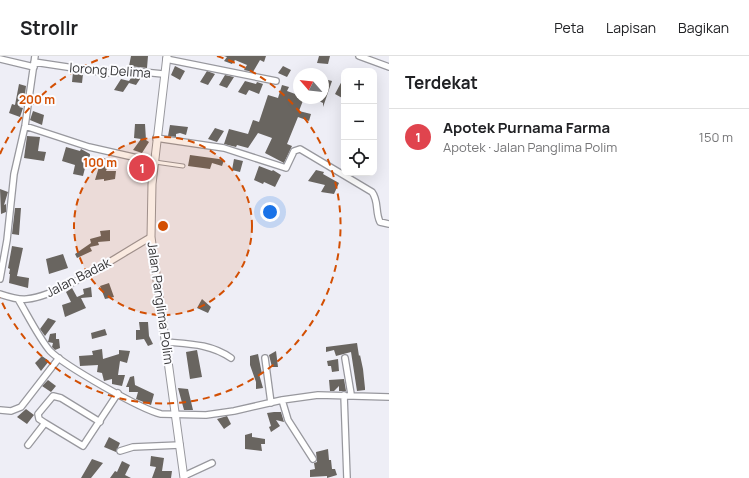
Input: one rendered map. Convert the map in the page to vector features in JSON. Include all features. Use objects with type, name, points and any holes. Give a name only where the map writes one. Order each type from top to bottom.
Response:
[{"type":"street","points":[[359,56],[389,67]]},
{"type":"street","points":[[166,57],[276,81]]},
{"type":"street","name":"Jalan Panglima Polim","points":[[166,57],[152,184],[151,236],[184,477]]},
{"type":"street","name":"lorong Delima","points":[[0,59],[107,72],[133,71],[164,74]]},
{"type":"street","points":[[0,279],[7,240],[14,174],[25,126],[34,62]]},
{"type":"street","points":[[25,126],[88,147],[155,162]]},
{"type":"street","points":[[156,138],[224,148],[286,168],[294,151],[300,149],[372,192],[375,197],[380,222],[389,224]]},
{"type":"street","name":"Jalan Badak","points":[[0,294],[18,299],[42,296],[69,284],[151,236]]},
{"type":"street","points":[[18,299],[47,347],[58,358],[118,394],[154,413],[206,415],[234,411],[282,400],[318,395],[351,394],[389,397]]},
{"type":"street","points":[[166,342],[205,345],[220,350],[231,358]]},
{"type":"street","points":[[0,410],[11,411],[21,407],[58,358]]},
{"type":"street","points":[[265,358],[271,403]]},
{"type":"street","points":[[345,358],[351,394]]},
{"type":"street","points":[[100,422],[61,398],[54,396],[38,414],[39,420],[84,446],[100,422],[118,394]]},
{"type":"street","points":[[344,394],[347,478]]},
{"type":"street","points":[[282,400],[288,420],[313,459]]},
{"type":"street","points":[[28,445],[45,423]]},
{"type":"street","points":[[120,451],[133,447],[180,445]]},
{"type":"street","points":[[184,477],[212,463]]},
{"type":"lane","points":[[155,162],[183,166]]},
{"type":"building","points":[[131,56],[148,56],[147,68],[129,66]]},
{"type":"building","points":[[224,56],[266,56],[264,62],[260,60],[253,72],[244,70],[247,65],[235,60],[232,64],[224,61],[227,57]]},
{"type":"building","points":[[319,56],[330,56],[328,64],[317,63]]},
{"type":"building","points":[[175,66],[185,71],[180,80],[171,75]]},
{"type":"building","points":[[283,66],[291,70],[287,77],[278,73]]},
{"type":"building","points":[[207,71],[215,74],[208,85],[200,82]]},
{"type":"building","points":[[73,72],[83,74],[82,83],[72,82]]},
{"type":"building","points":[[133,75],[142,76],[136,85],[129,83],[123,92],[114,90],[121,79],[129,81]]},
{"type":"building","points":[[225,75],[234,77],[227,88],[219,85]]},
{"type":"building","points":[[329,80],[332,81],[329,90]]},
{"type":"building","points":[[245,81],[263,84],[259,94],[249,90],[246,95],[238,92]]},
{"type":"building","points":[[341,83],[341,97],[335,94]]},
{"type":"building","points":[[19,84],[26,86],[24,102],[19,107],[23,108],[20,117],[9,113],[12,104],[15,105]]},
{"type":"building","points":[[282,85],[289,87],[287,91],[293,93],[293,104],[302,104],[299,111],[311,114],[309,121],[298,117],[287,144],[292,146],[284,163],[265,153],[272,138],[258,133],[248,148],[224,144],[229,129],[248,134],[253,120],[259,122],[268,95],[278,98]]},
{"type":"building","points":[[33,111],[44,115],[42,125],[30,120]]},
{"type":"building","points":[[135,124],[145,124],[146,140],[149,142],[142,153],[133,150],[141,139],[134,138]]},
{"type":"building","points":[[170,125],[188,127],[186,135],[180,133],[176,134],[176,137],[168,136]]},
{"type":"building","points":[[215,128],[224,131],[217,142],[208,139]]},
{"type":"building","points":[[27,136],[40,137],[38,151],[46,152],[44,161],[24,158]]},
{"type":"building","points":[[66,147],[80,151],[81,149],[90,154],[89,166],[86,164],[83,176],[73,174],[75,165],[62,161]]},
{"type":"building","points":[[190,155],[224,160],[222,166],[212,163],[210,169],[188,166]]},
{"type":"building","points":[[102,157],[110,161],[106,171],[116,171],[115,179],[104,181],[104,179],[95,180]]},
{"type":"building","points":[[234,159],[243,161],[240,172],[232,170]]},
{"type":"building","points":[[259,166],[272,171],[273,170],[281,175],[275,187],[264,182],[263,184],[254,180]]},
{"type":"building","points":[[316,170],[324,172],[323,174],[339,183],[334,194],[321,192],[325,185],[308,181]]},
{"type":"building","points":[[0,189],[8,192],[4,205],[6,204],[6,212],[1,214]]},
{"type":"building","points":[[15,208],[21,208],[19,235],[12,234]]},
{"type":"building","points":[[110,230],[110,241],[98,242],[99,245],[90,247],[92,251],[77,258],[75,254],[91,243],[90,239],[101,236],[100,231]]},
{"type":"building","points":[[12,246],[23,248],[17,276],[29,278],[28,288],[9,283],[10,269],[8,268]]},
{"type":"building","points":[[63,254],[68,268],[49,274],[46,259]]},
{"type":"building","points":[[109,283],[114,297],[105,299],[100,286]]},
{"type":"building","points":[[91,287],[92,297],[81,298],[86,308],[65,317],[62,305],[71,302],[66,292],[72,288],[77,297],[84,294],[83,289]]},
{"type":"building","points":[[202,299],[211,307],[208,313],[197,308]]},
{"type":"building","points":[[48,318],[56,321],[45,336],[40,329]]},
{"type":"building","points":[[139,322],[148,322],[149,336],[153,344],[148,346],[144,339],[136,340],[136,330],[140,330]]},
{"type":"building","points":[[105,329],[107,335],[92,339],[91,333]]},
{"type":"building","points":[[56,333],[56,339],[59,339],[60,348],[55,350],[52,347],[53,343],[48,342],[50,334]]},
{"type":"building","points":[[357,343],[363,369],[365,390],[357,391],[351,352],[336,356],[334,350],[326,352],[326,347]]},
{"type":"building","points":[[102,349],[103,359],[119,354],[119,350],[130,351],[127,363],[120,361],[118,375],[125,375],[122,386],[112,384],[112,379],[104,381],[102,373],[97,372],[98,365],[80,366],[79,356],[93,355],[92,351]]},
{"type":"building","points":[[197,350],[202,377],[190,379],[186,352]]},
{"type":"building","points":[[276,351],[278,367],[272,367],[269,355]]},
{"type":"building","points":[[258,354],[262,374],[259,374],[263,388],[256,389],[256,382],[250,365],[250,356]]},
{"type":"building","points":[[42,356],[49,361],[41,371],[35,363]]},
{"type":"building","points":[[338,359],[339,371],[332,372],[331,366],[328,366],[327,361]]},
{"type":"building","points":[[134,376],[135,385],[154,394],[151,405],[136,399],[138,392],[129,392],[129,387],[126,387],[130,377]]},
{"type":"building","points":[[344,379],[346,391],[339,391],[339,386],[334,391],[330,391],[329,380]]},
{"type":"building","points":[[48,380],[56,386],[51,392],[42,386]]},
{"type":"building","points":[[178,388],[188,389],[193,410],[184,410]]},
{"type":"building","points":[[26,409],[34,415],[27,424],[17,417]]},
{"type":"building","points":[[281,412],[284,422],[276,420],[280,426],[271,432],[269,427],[271,426],[267,413]]},
{"type":"building","points":[[227,416],[231,424],[224,429],[217,419]]},
{"type":"building","points":[[252,433],[252,437],[265,439],[265,444],[261,444],[262,451],[245,449],[245,435]]},
{"type":"building","points":[[109,437],[120,443],[116,452],[104,447]]},
{"type":"building","points":[[328,449],[332,469],[335,469],[337,475],[327,478],[327,476],[310,477],[310,470],[315,469],[314,463],[317,462],[316,452]]},
{"type":"building","points":[[151,456],[164,458],[162,471],[172,471],[171,478],[152,478],[156,467],[150,466]]},
{"type":"building","points":[[92,459],[103,463],[91,478],[81,478]]},
{"type":"building","points":[[122,461],[130,465],[125,475],[131,478],[110,478],[115,471],[117,472]]},
{"type":"place","name":"Apotek Purnama Farma","points":[[142,168]]}]
